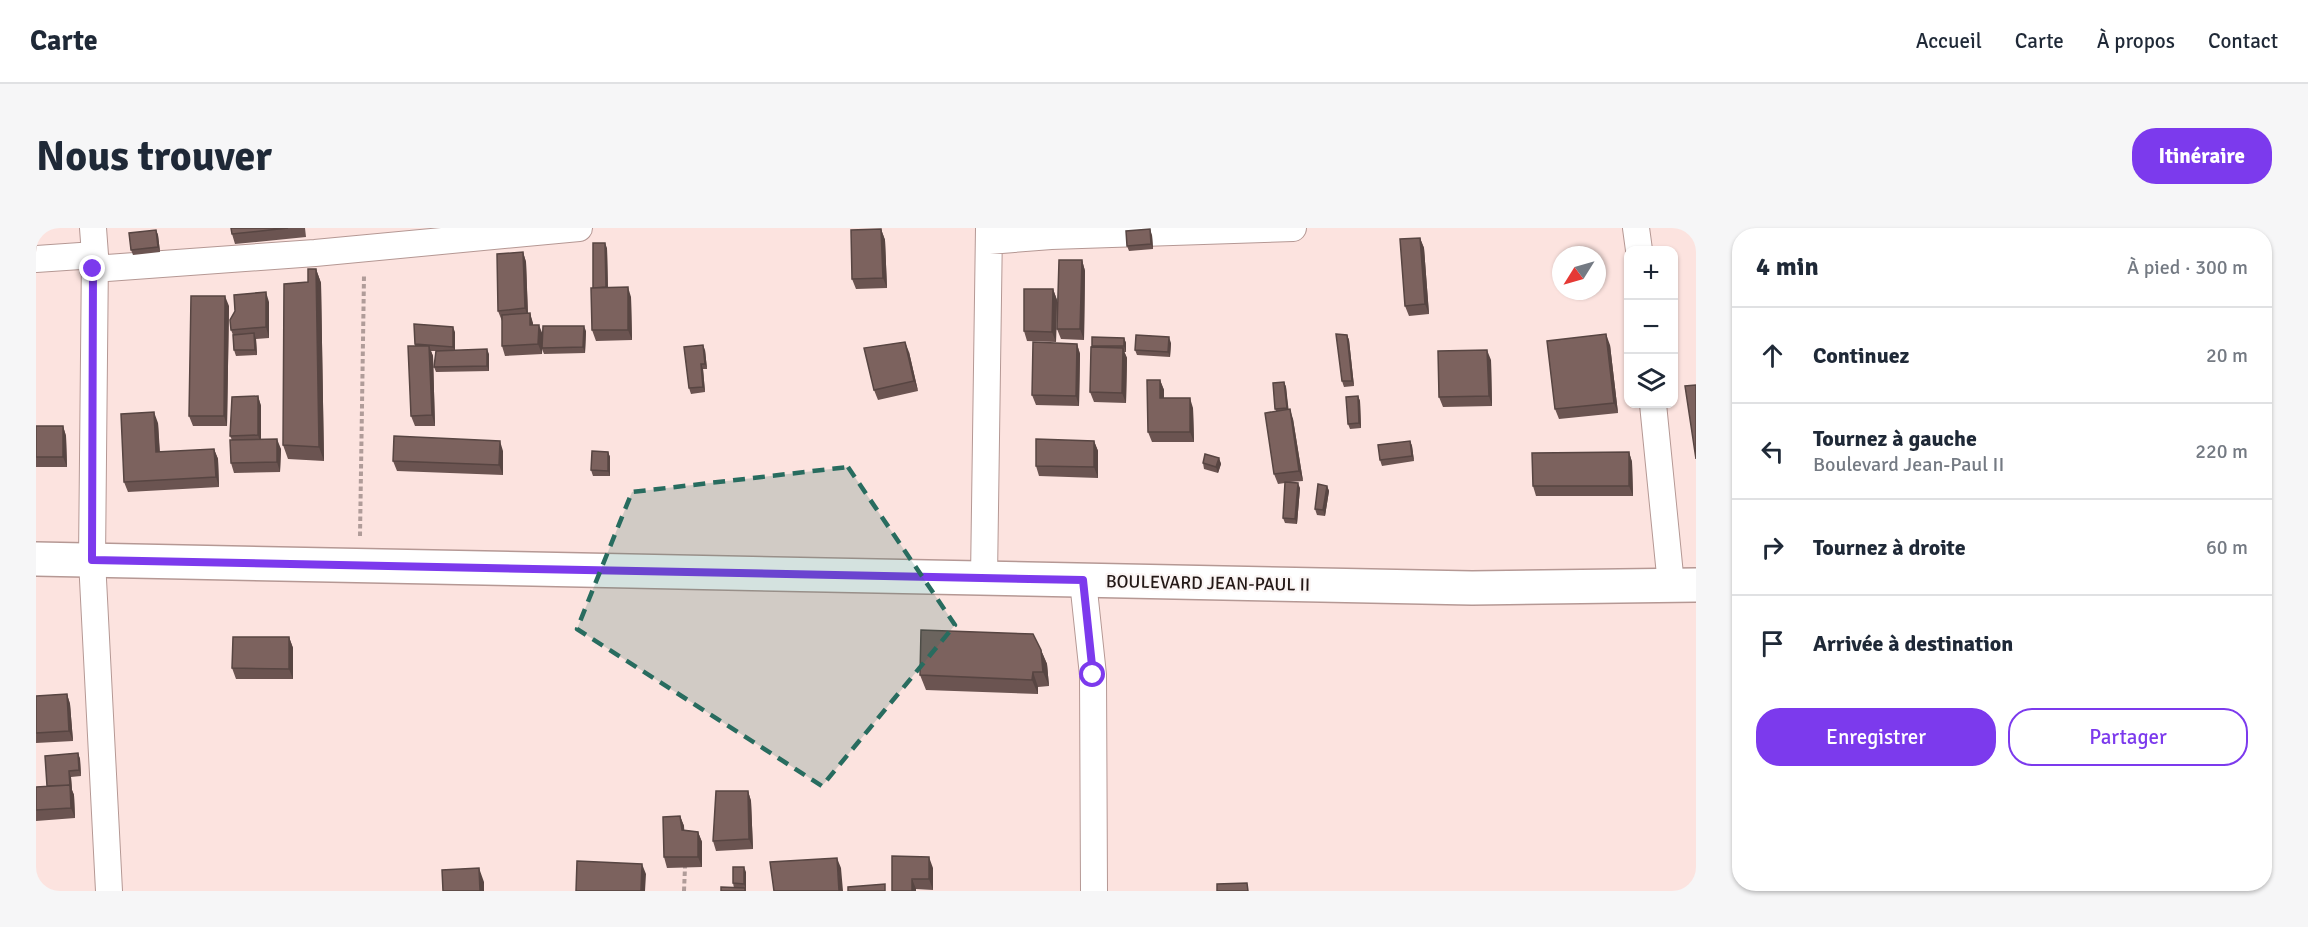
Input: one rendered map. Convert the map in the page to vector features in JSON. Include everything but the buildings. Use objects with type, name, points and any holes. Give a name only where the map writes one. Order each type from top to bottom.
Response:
[{"type":"main road","name":"BOULEVARD JEAN-PAUL II","points":[[36,559],[1472,588],[1683,585]]},
{"type":"street","points":[[93,228],[92,560],[109,891]]},
{"type":"street","points":[[36,259],[94,262],[364,248],[579,228]]},
{"type":"street","points":[[984,578],[989,235],[1051,236],[1293,228]]},
{"type":"street","points":[[1636,228],[1638,246]]},
{"type":"street","points":[[1654,408],[1683,585]]},
{"type":"street","points":[[1083,580],[1093,675],[1094,891]]},
{"type":"path","points":[[360,565],[364,248]]},
{"type":"path","points":[[684,891],[685,867]]},
{"type":"highlighted area","points":[[848,467],[955,625],[822,786],[577,629],[632,492]]},
{"type":"route","points":[[93,269],[92,560],[1083,580],[1093,675]]}]
